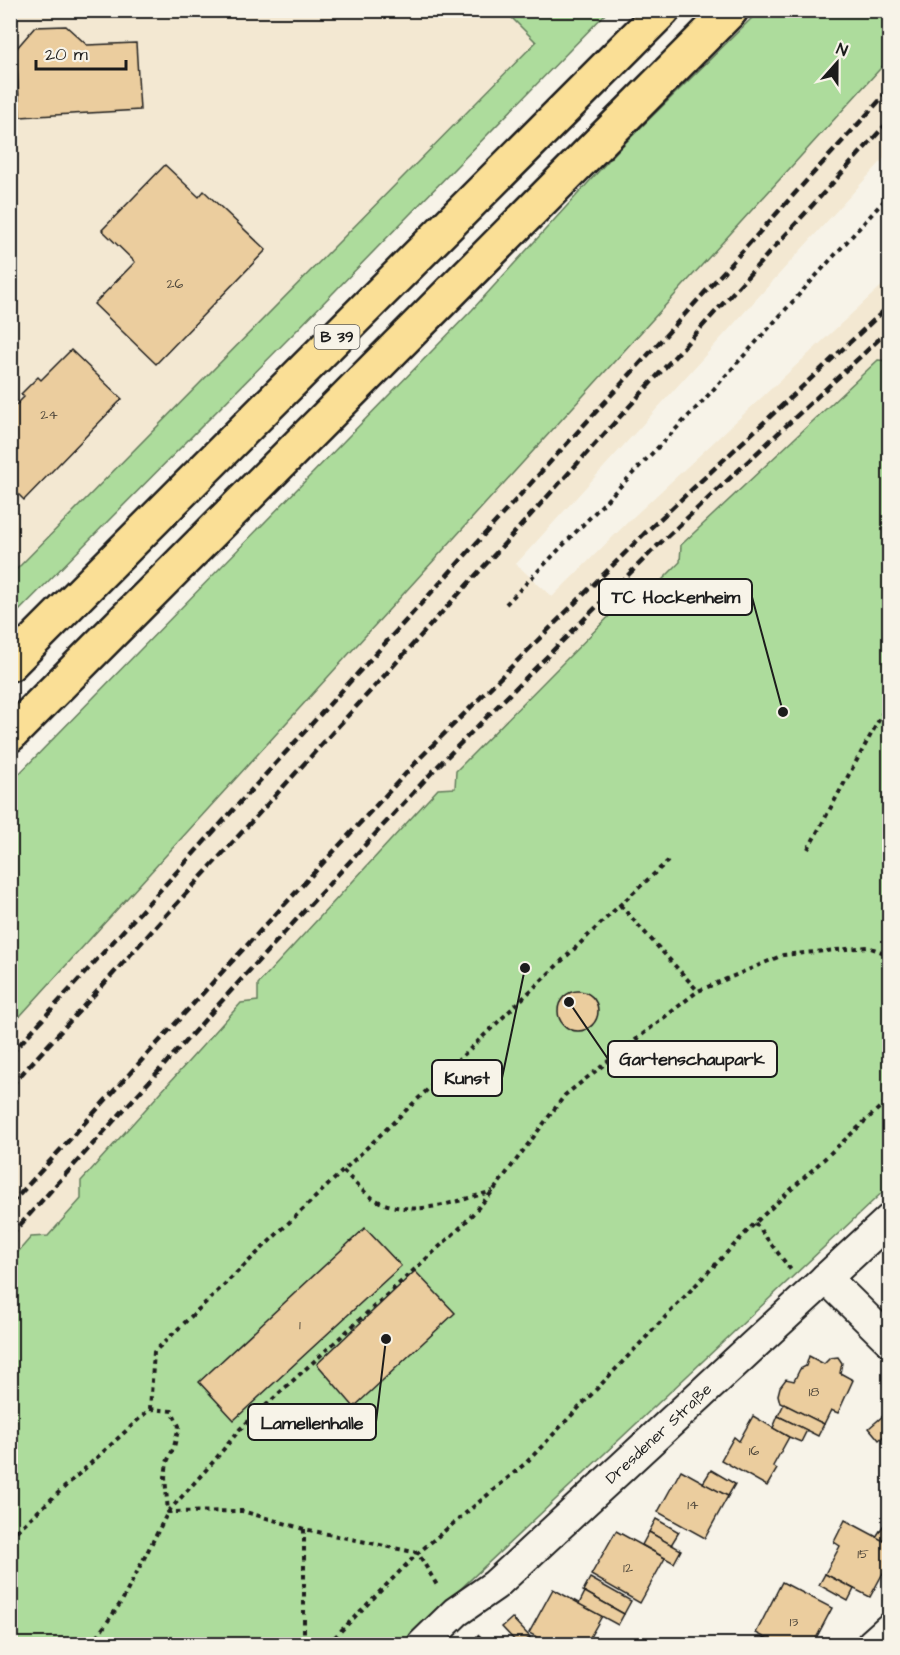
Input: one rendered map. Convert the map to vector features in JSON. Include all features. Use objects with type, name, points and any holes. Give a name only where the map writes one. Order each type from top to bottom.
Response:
[{"type":"highway","name":"B 39","points":[[10,664],[663,10]]},
{"type":"highway","points":[[10,735],[731,10]]},
{"type":"street","name":"Dresdener Straße","points":[[423,1644],[456,1612],[495,1585],[890,1219]]},
{"type":"street","points":[[819,1284],[890,1341]]},
{"type":"street","points":[[872,1644],[890,1629]]},
{"type":"path","points":[[506,604],[702,402],[890,194]]},
{"type":"path","points":[[807,849],[885,708],[890,711]]},
{"type":"path","points":[[10,1537],[150,1409],[154,1352],[668,861]]},
{"type":"path","points":[[620,905],[698,991]]},
{"type":"path","points":[[92,1644],[122,1601],[168,1512],[240,1429],[462,1226],[493,1191],[565,1095],[698,991],[783,955],[868,947],[890,955]]},
{"type":"path","points":[[328,1644],[418,1553],[526,1462],[755,1223],[890,1098]]},
{"type":"path","points":[[343,1171],[374,1199],[398,1208],[427,1208],[493,1191]]},
{"type":"path","points":[[755,1223],[796,1276],[819,1284]]},
{"type":"path","points":[[150,1409],[172,1411],[179,1426],[174,1447],[167,1462],[165,1478],[168,1512]]},
{"type":"path","points":[[168,1512],[242,1511],[304,1529],[418,1553],[446,1601],[456,1612]]},
{"type":"path","points":[[304,1529],[304,1644]]},
{"type":"shaded area","points":[[11,11],[504,11],[536,42],[11,575]]},
{"type":"shaded area","points":[[889,59],[889,153],[516,564],[552,597],[630,520],[889,279],[889,361],[878,361],[681,545],[680,562],[660,582],[643,582],[456,771],[455,788],[437,790],[258,984],[258,1001],[241,1003],[81,1181],[82,1199],[48,1236],[31,1237],[11,1260],[11,1026]]},
{"type":"green space","points":[[505,11],[608,11],[11,619],[11,575],[536,42]]},
{"type":"green space","points":[[759,11],[889,11],[889,59],[11,1026],[11,782],[472,310],[618,150]]},
{"type":"green space","points":[[878,360],[889,361],[889,1186],[402,1644],[11,1644],[11,1260],[31,1237],[48,1236],[81,1199],[81,1181],[241,1003],[258,1001],[258,984],[438,789],[455,788],[456,771],[643,582],[660,582],[680,562],[681,545]]},
{"type":"building","points":[[66,26],[87,45],[136,43],[140,110],[20,117],[16,49],[35,27]]},
{"type":"building","points":[[165,165],[199,197],[204,191],[266,250],[156,364],[94,304],[135,262],[102,230]]},
{"type":"building","points":[[71,350],[122,399],[24,500],[10,486],[10,411],[24,397],[21,394],[38,377],[41,380]]},
{"type":"building","points":[[578,991],[586,992],[592,997],[597,1003],[597,1019],[592,1025],[586,1030],[578,1031],[570,1030],[564,1025],[559,1019],[558,1011],[559,1003],[564,997],[570,992]]},
{"type":"building","points":[[365,1228],[401,1266],[234,1420],[199,1382]]},
{"type":"building","points":[[415,1271],[455,1313],[354,1407],[317,1364]]},
{"type":"building","points":[[809,1356],[824,1364],[830,1358],[838,1357],[842,1363],[840,1373],[853,1380],[838,1413],[831,1410],[824,1424],[780,1403],[778,1395],[786,1379],[794,1381],[800,1369],[806,1366]]},
{"type":"building","points":[[784,1404],[824,1424],[818,1436],[778,1416]]},
{"type":"building","points":[[890,1410],[890,1431],[879,1440],[869,1428]]},
{"type":"building","points":[[753,1416],[789,1437],[773,1466],[777,1469],[767,1486],[721,1460],[734,1437],[739,1441]]},
{"type":"building","points":[[778,1416],[807,1430],[801,1442],[773,1428]]},
{"type":"building","points":[[681,1470],[728,1496],[705,1538],[658,1512]]},
{"type":"building","points":[[711,1470],[735,1484],[728,1496],[703,1483]]},
{"type":"building","points":[[656,1519],[679,1532],[671,1545],[649,1532]]},
{"type":"building","points":[[845,1520],[890,1544],[890,1560],[870,1597],[825,1574],[840,1546],[834,1542]]},
{"type":"building","points":[[883,1526],[890,1529],[890,1544],[876,1537]]},
{"type":"building","points":[[616,1531],[665,1558],[640,1603],[591,1575]]},
{"type":"building","points":[[649,1532],[681,1550],[674,1563],[642,1545]]},
{"type":"building","points":[[825,1574],[854,1589],[848,1601],[819,1585]]},
{"type":"building","points":[[590,1578],[631,1601],[624,1614],[583,1591]]},
{"type":"building","points":[[782,1582],[832,1608],[813,1644],[777,1644],[756,1633]]},
{"type":"building","points":[[553,1589],[602,1616],[586,1644],[550,1644],[529,1633]]},
{"type":"building","points":[[585,1592],[624,1614],[618,1625],[579,1604]]},
{"type":"building","points":[[512,1618],[530,1637],[522,1644],[518,1644],[502,1627]]},
{"type":"railway","points":[[10,1055],[890,89]]},
{"type":"railway","points":[[10,1087],[890,120]]},
{"type":"railway","points":[[10,1205],[421,757],[644,534],[890,305]]},
{"type":"railway","points":[[10,1236],[435,769],[656,547],[890,329]]},
{"type":"place","name":"TC Hockenheim","points":[[783,712]]},
{"type":"place","name":"Kunst","points":[[525,968]]},
{"type":"place","name":"Gartenschaupark","points":[[569,1002]]},
{"type":"place","name":"Lamellenhalle","points":[[386,1339]]}]
